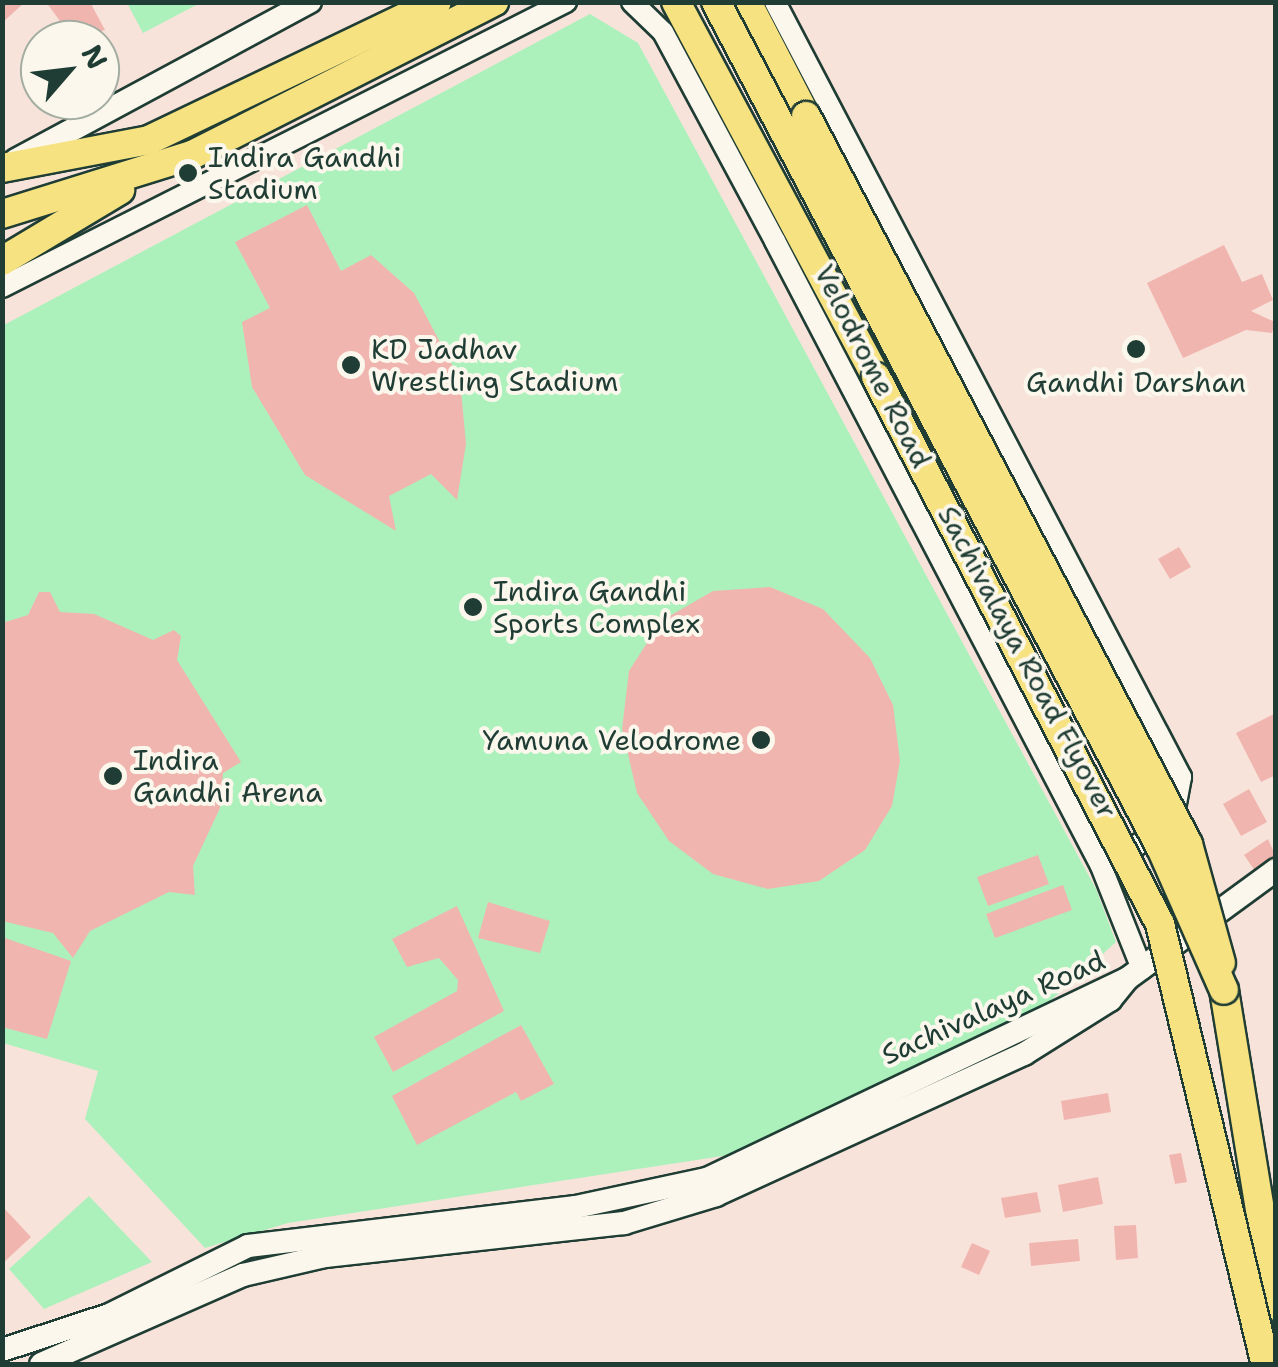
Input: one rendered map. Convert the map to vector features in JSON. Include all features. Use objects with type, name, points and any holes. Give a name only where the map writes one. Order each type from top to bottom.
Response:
[{"type":"highway","points":[[6,166],[109,150],[248,98],[436,2]]},
{"type":"highway","points":[[2,261],[160,167],[312,100],[494,2]]},
{"type":"highway","name":"Sachivalaya Road Flyover","points":[[676,2],[714,65],[1160,924],[1266,1364]]},
{"type":"highway","name":"Sachivalaya Road Flyover","points":[[716,2],[1161,848],[1224,990],[1276,1306]]},
{"type":"highway","points":[[748,2],[1188,844],[1217,922],[1224,990]]},
{"type":"highway","points":[[2,214],[160,167]]},
{"type":"main road","points":[[6,166],[310,2]]},
{"type":"main road","name":"Sachivalaya Road","points":[[41,1364],[171,1293],[236,1250],[576,1207],[707,1179],[868,1110],[1135,974],[1276,870]]},
{"type":"main road","name":"Sachivalaya Road","points":[[2,1350],[171,1293],[325,1256],[640,1219],[760,1177],[868,1110]]},
{"type":"main road","points":[[236,1250],[243,1275]]},
{"type":"street","points":[[2,288],[566,2]]},
{"type":"street","name":"Velodrome Road","points":[[632,2],[672,48],[1101,866],[1135,974]]},
{"type":"street","points":[[774,2],[1180,777],[1172,825],[1101,866]]},
{"type":"green space","points":[[127,3],[200,3],[143,33]]},
{"type":"green space","name":"Indira Gandhi Sports Complex","points":[[590,14],[638,43],[1096,889],[1116,942],[1050,1001],[729,1155],[288,1223],[205,1248],[85,1119],[98,1071],[3,1043],[2,326]]},
{"type":"green space","points":[[89,1196],[152,1262],[44,1309],[9,1269]]},
{"type":"building","points":[[2,2],[25,2],[2,23]]},
{"type":"building","points":[[46,2],[90,2],[100,20],[59,20]]},
{"type":"building","name":"KD Jadhav Wrestling Stadium","points":[[307,205],[341,271],[371,255],[414,293],[460,380],[466,444],[457,500],[431,474],[389,496],[396,531],[305,475],[252,387],[242,322],[270,308],[235,242]]},
{"type":"building","points":[[1224,245],[1242,282],[1262,274],[1273,300],[1251,311],[1275,322],[1272,333],[1246,330],[1183,358],[1147,283]]},
{"type":"building","points":[[1179,547],[1191,567],[1170,579],[1158,559]]},
{"type":"building","name":"Yamuna Velodrome","points":[[770,587],[823,609],[870,658],[893,705],[900,761],[892,806],[865,850],[819,881],[768,889],[713,874],[669,841],[637,793],[622,729],[629,671],[661,621],[713,591]]},
{"type":"building","name":"Indira Gandhi Arena","points":[[39,592],[50,592],[60,612],[94,614],[153,640],[174,630],[181,636],[177,660],[241,762],[223,773],[220,808],[193,866],[195,895],[169,892],[90,931],[73,958],[53,933],[2,921],[2,623],[28,615]]},
{"type":"building","points":[[1276,713],[1276,775],[1261,782],[1236,733]]},
{"type":"building","points":[[1249,789],[1267,822],[1241,836],[1223,804]]},
{"type":"building","points":[[1268,839],[1276,857],[1255,871],[1244,855]]},
{"type":"building","points":[[1038,855],[1049,884],[988,906],[977,877]]},
{"type":"building","points":[[1063,885],[1072,910],[995,938],[986,914]]},
{"type":"building","points":[[488,902],[550,921],[540,953],[478,938]]},
{"type":"building","points":[[457,906],[504,1011],[393,1072],[374,1037],[457,991],[458,980],[439,958],[407,967],[392,939]]},
{"type":"building","points":[[2,937],[71,961],[47,1039],[2,1027]]},
{"type":"building","points":[[521,1025],[554,1084],[521,1101],[516,1092],[417,1145],[392,1096]]},
{"type":"building","points":[[1108,1093],[1111,1112],[1064,1120],[1061,1101]]},
{"type":"building","points":[[1181,1153],[1187,1182],[1175,1184],[1169,1155]]},
{"type":"building","points":[[1098,1177],[1103,1204],[1063,1212],[1058,1185]]},
{"type":"building","points":[[1037,1192],[1041,1212],[1005,1218],[1001,1198]]},
{"type":"building","points":[[2,1206],[31,1237],[2,1264]]},
{"type":"building","points":[[1136,1225],[1138,1258],[1116,1260],[1114,1226]]},
{"type":"building","points":[[1078,1239],[1080,1261],[1031,1266],[1029,1243]]},
{"type":"building","points":[[972,1243],[990,1251],[979,1275],[961,1267]]},
{"type":"place","name":"Indira Gandhi Stadium","points":[[188,173]]},
{"type":"place","name":"Gandhi Darshan","points":[[1136,349]]},
{"type":"place","name":"KD Jadhav Wrestling Stadium","points":[[351,365]]},
{"type":"place","name":"Indira Gandhi Sports Complex","points":[[473,607]]},
{"type":"place","name":"Yamuna Velodrome","points":[[761,740]]},
{"type":"place","name":"Indira Gandhi Arena","points":[[113,776]]}]
